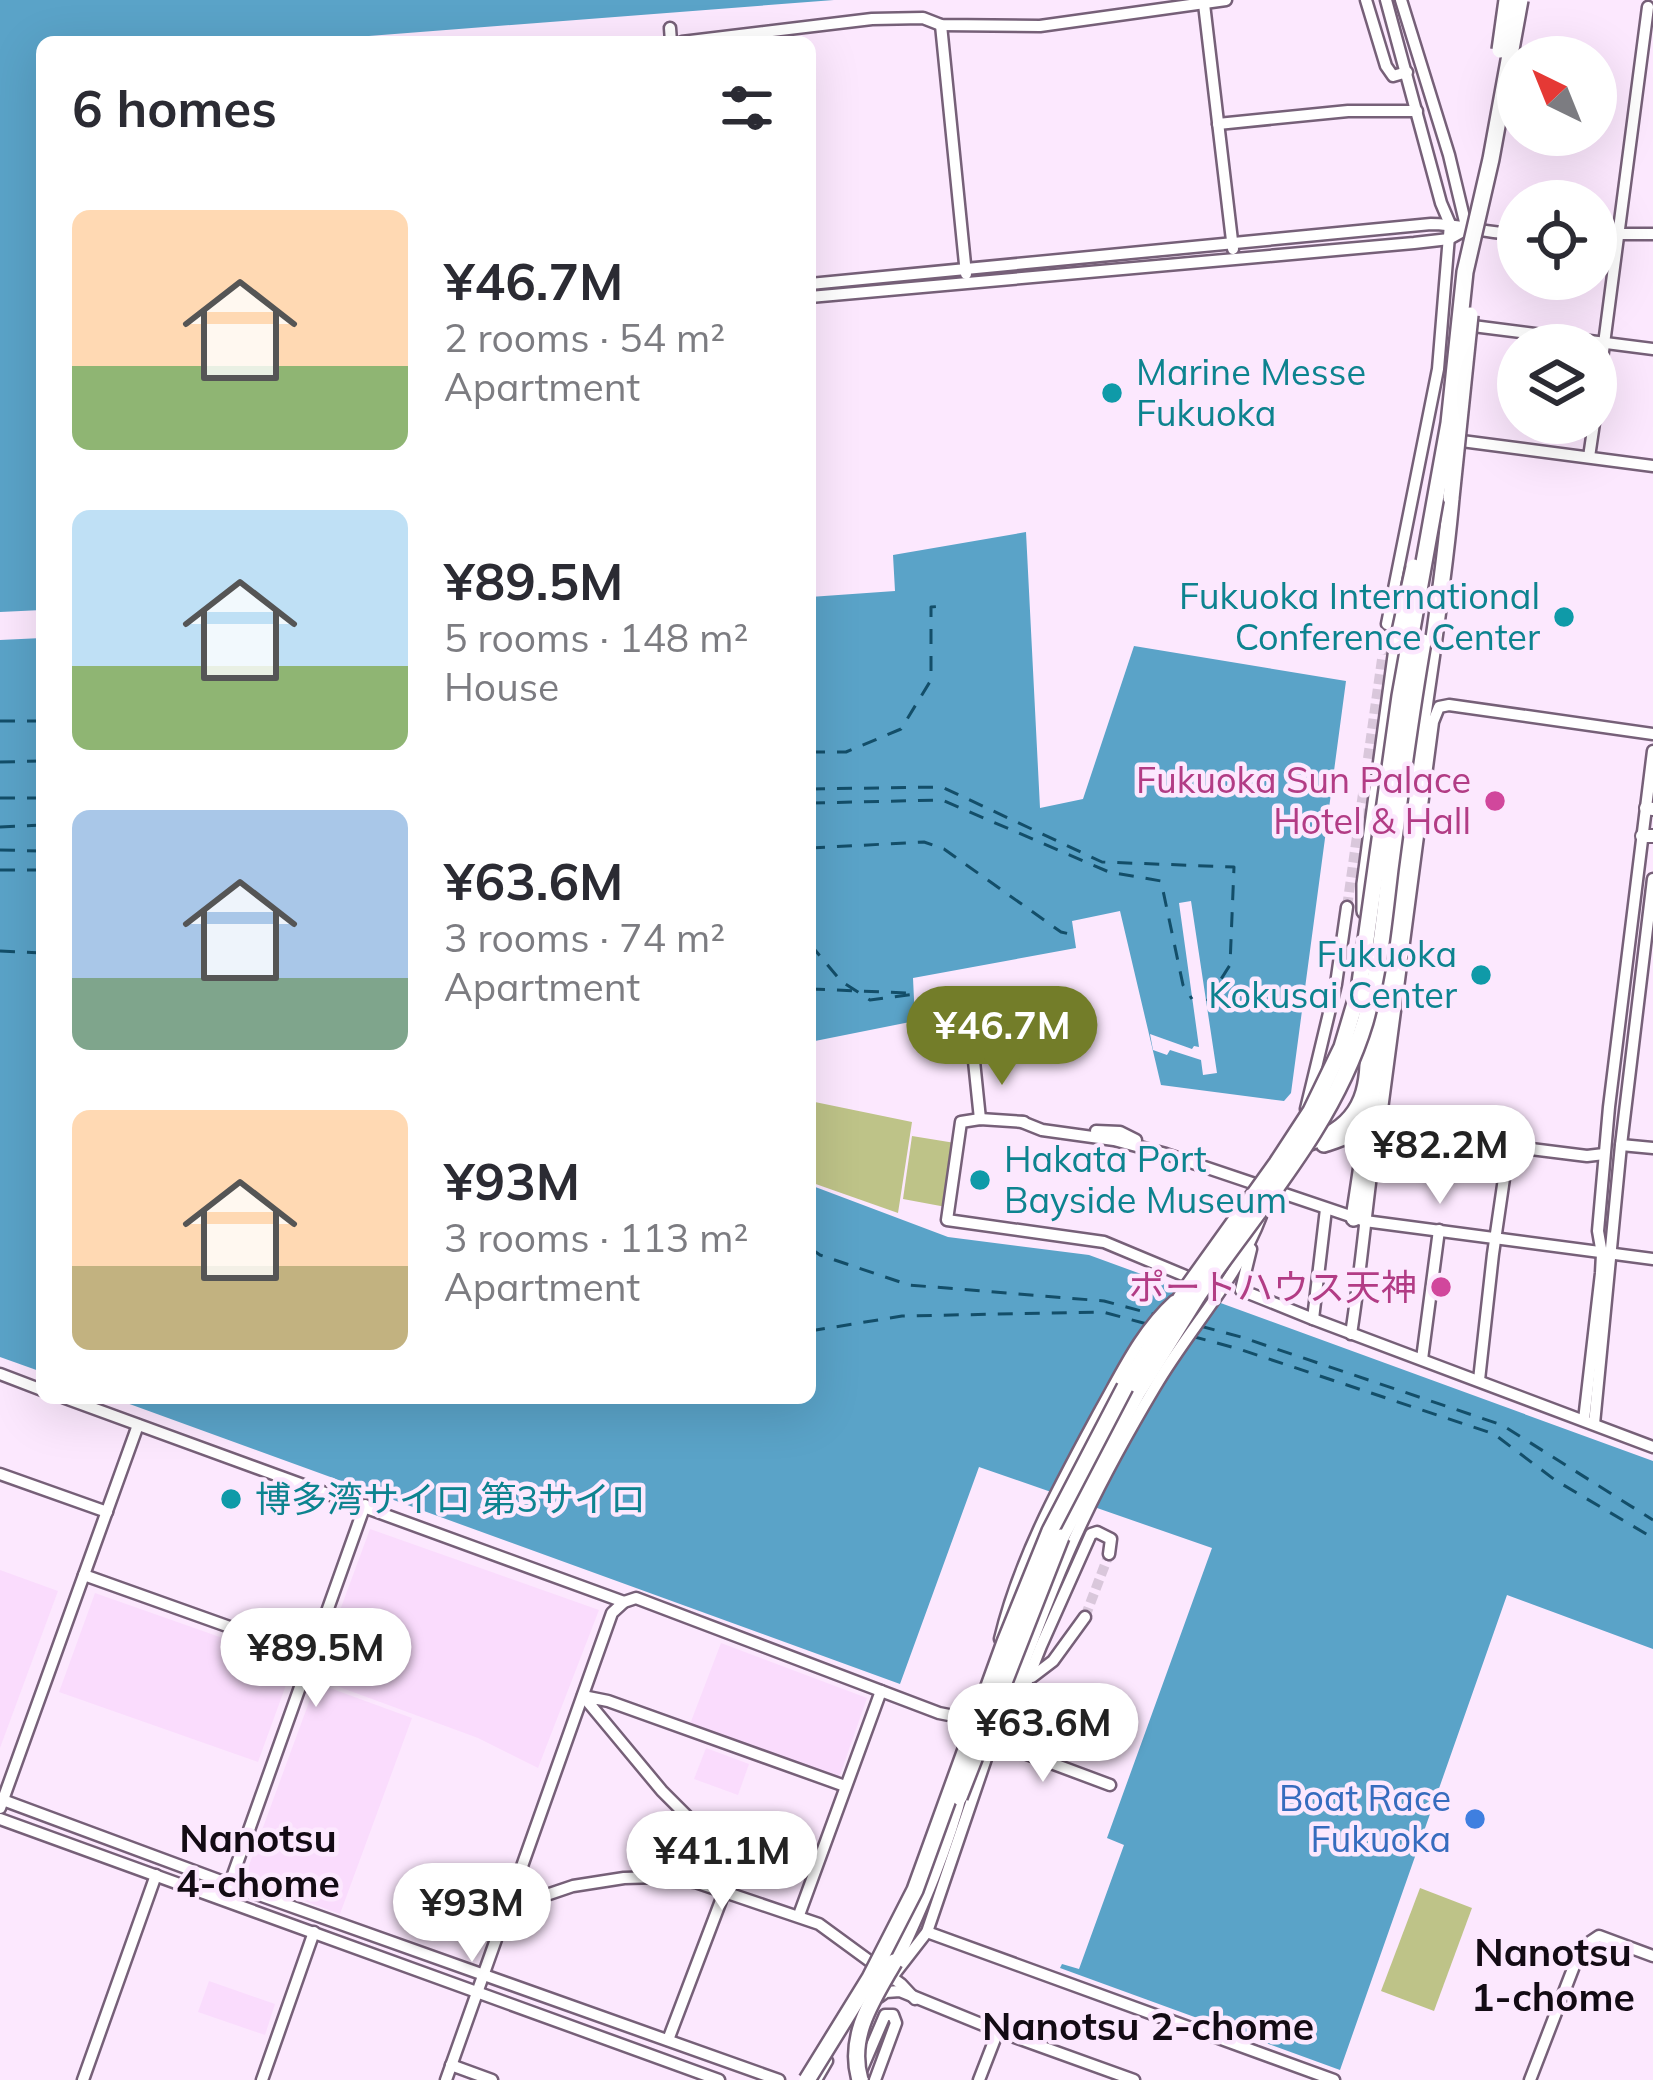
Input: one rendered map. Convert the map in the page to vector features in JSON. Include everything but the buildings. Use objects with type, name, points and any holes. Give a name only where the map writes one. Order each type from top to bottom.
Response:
[{"type":"highway","points":[[1488,182],[1509,0]]},
{"type":"highway","points":[[811,2080],[898,1928],[1050,1531],[1125,1387],[1311,1111],[1342,1047],[1369,931],[1400,696],[1449,423],[1466,272],[1509,0]]},
{"type":"highway","points":[[1466,272],[1522,0]]},
{"type":"highway","points":[[1359,1219],[1424,699],[1444,577],[1474,273],[1522,0]]},
{"type":"highway","points":[[1267,1187],[1282,1161],[1301,1144],[1351,1120],[1362,1101],[1367,1076],[1369,961],[1365,884],[1374,813],[1398,640],[1449,423]]},
{"type":"highway","points":[[811,2080],[900,1930],[957,1801],[1061,1537],[1146,1377],[1322,1117],[1354,1052],[1378,954],[1413,698],[1451,497]]},
{"type":"highway","points":[[1267,1187],[1306,1151],[1346,1138],[1359,1127],[1366,1119],[1376,1078]]},
{"type":"highway","points":[[858,2080],[854,2046],[944,1843],[973,1730]]},
{"type":"highway","points":[[868,2007],[916,1916],[957,1801]]},
{"type":"street","points":[[734,36],[923,18],[941,25],[1040,26],[1226,0]]},
{"type":"street","points":[[1366,0],[1386,66],[1393,76],[1407,72]]},
{"type":"street","points":[[1386,0],[1450,224],[1438,369],[1387,624]]},
{"type":"street","points":[[1204,4],[1236,258]]},
{"type":"street","points":[[1402,5],[1467,229],[1462,324],[1450,401],[1427,436]]},
{"type":"street","points":[[1608,324],[1646,5]]},
{"type":"street","points":[[941,25],[965,284]]},
{"type":"street","points":[[670,28],[671,36]]},
{"type":"street","points":[[1636,95],[1653,97]]},
{"type":"street","points":[[1218,124],[1348,111],[1417,111]]},
{"type":"street","points":[[816,283],[1450,224],[1497,232]]},
{"type":"street","points":[[816,296],[1449,239],[1467,229]]},
{"type":"street","points":[[1619,233],[1653,234]]},
{"type":"street","points":[[1462,324],[1497,329]]},
{"type":"street","points":[[1617,345],[1653,349]]},
{"type":"street","points":[[1427,436],[1653,466]]},
{"type":"street","points":[[1589,457],[1591,444]]},
{"type":"street","points":[[1411,1134],[1381,1117],[1433,722],[1439,707],[1449,704],[1653,734]]},
{"type":"street","points":[[1607,1254],[1598,1231],[1604,1154],[1648,836],[1653,751]]},
{"type":"street","points":[[1589,1422],[1621,1145],[1647,980],[1653,879]]},
{"type":"street","points":[[1347,907],[1336,984],[1304,1118],[1267,1187],[1241,1289],[1653,1447]]},
{"type":"street","points":[[974,1060],[980,1119]]},
{"type":"street","points":[[1191,1285],[1168,1269],[1104,1242],[947,1220],[962,1121],[1022,1121],[1120,1132],[1166,1154],[1359,1219],[1653,1259]]},
{"type":"street","points":[[1351,1334],[1365,1244],[1359,1219],[1375,1145],[1388,1135],[1604,1154]]},
{"type":"street","points":[[1479,1380],[1509,1144]]},
{"type":"street","points":[[1621,1145],[1653,1148]]},
{"type":"street","points":[[446,2080],[612,1613],[636,1598],[903,1700],[955,1717],[980,1714],[1008,1606],[1057,1494],[1139,1340],[1191,1285],[1267,1187]]},
{"type":"street","points":[[1313,1319],[1326,1209]]},
{"type":"street","points":[[1422,1358],[1439,1230]]},
{"type":"street","points":[[903,1700],[961,1723],[983,1724],[1004,1708],[1056,1580],[1117,1452],[1166,1367],[1253,1235]]},
{"type":"street","points":[[0,1374],[36,1388]]},
{"type":"street","points":[[82,1404],[624,1602]]},
{"type":"street","points":[[138,1424],[1,1802],[779,2080]]},
{"type":"street","points":[[0,1474],[106,1512]]},
{"type":"street","points":[[224,1900],[365,1505]]},
{"type":"street","points":[[868,2007],[927,1932],[992,1742],[1018,1704],[1091,1534],[1111,1539],[1109,1554]]},
{"type":"street","points":[[84,1575],[311,1656]]},
{"type":"street","points":[[1029,1679],[1053,1661],[1085,1618]]},
{"type":"street","points":[[799,1916],[881,1691]]},
{"type":"street","points":[[583,1696],[845,1786]]},
{"type":"street","points":[[583,1696],[662,1792],[724,1853],[728,1869],[725,1890],[668,2040]]},
{"type":"street","points":[[992,1742],[1109,1785]]},
{"type":"street","points":[[0,1820],[719,2080]]},
{"type":"street","points":[[83,2080],[156,1875]]},
{"type":"street","points":[[508,1908],[573,1886],[624,1878],[695,1882],[836,1933],[915,1999]]},
{"type":"street","points":[[262,2080],[314,1932]]},
{"type":"street","points":[[927,1932],[1334,2080]]},
{"type":"street","points":[[1530,2080],[1581,1948],[1599,1936],[1653,1956]]},
{"type":"street","points":[[811,2080],[843,2030],[886,1992],[900,1991],[1134,2080]]},
{"type":"street","points":[[858,2080],[889,2014],[896,2023],[875,2080]]},
{"type":"street","points":[[979,2080],[998,2030]]},
{"type":"street","points":[[452,2065],[492,2080]]},
{"type":"shaded area","points":[[370,1529],[599,1610],[538,1768],[478,1738],[315,1678]]},
{"type":"shaded area","points":[[0,1570],[58,1591],[0,1748]]},
{"type":"shaded area","points":[[95,1593],[294,1663],[258,1762],[59,1692]]},
{"type":"shaded area","points":[[721,1643],[867,1698],[840,1775],[835,1778],[690,1724]]},
{"type":"shaded area","points":[[316,1683],[412,1718],[340,1914],[244,1879]]},
{"type":"shaded area","points":[[706,1748],[749,1764],[738,1795],[694,1779]]},
{"type":"shaded area","points":[[209,1981],[275,2004],[265,2035],[198,2012]]},
{"type":"green space","points":[[816,1102],[912,1122],[898,1213],[816,1184]]},
{"type":"green space","points":[[912,1136],[955,1143],[946,1207],[903,1199]]},
{"type":"green space","points":[[1420,1888],[1472,1908],[1434,2011],[1381,1991]]},
{"type":"water","points":[[0,0],[834,0],[369,36],[36,36],[36,610],[0,612]]},
{"type":"water","points":[[1026,532],[1040,808],[1083,799],[1134,646],[1346,681],[1291,1093],[1284,1101],[1161,1085],[1120,911],[1072,921],[1076,948],[913,978],[915,1021],[816,1041],[816,597],[895,591],[893,555]]},
{"type":"water","points":[[36,638],[36,1370],[0,1357],[0,640]]},
{"type":"water","points":[[816,1187],[948,1237],[1089,1255],[1653,1461],[1653,1649],[1507,1595],[1340,2070],[1060,1968],[1062,1964],[1079,1969],[1124,1845],[1107,1838],[1212,1548],[979,1467],[900,1684],[130,1404],[816,1404]]},
{"type":"pier","points":[[1191,901],[1217,1073],[1203,1075],[1201,1060],[1153,1050],[1150,1034],[1192,1049],[1199,1047],[1179,903]]},
{"type":"ferry route","points":[[816,752],[846,752],[901,729],[931,680],[931,607],[944,606]]},
{"type":"ferry route","points":[[0,721],[36,721]]},
{"type":"ferry route","points":[[0,762],[36,761]]},
{"type":"ferry route","points":[[816,789],[942,787],[1102,862],[1234,867],[1230,965],[1207,1001]]},
{"type":"ferry route","points":[[0,798],[36,798]]},
{"type":"ferry route","points":[[816,803],[942,800],[1109,872],[1161,881],[1183,985],[1192,999]]},
{"type":"ferry route","points":[[0,827],[36,825]]},
{"type":"ferry route","points":[[816,848],[924,842],[944,849],[1061,932],[1074,935]]},
{"type":"ferry route","points":[[0,850],[36,851]]},
{"type":"ferry route","points":[[0,870],[36,870]]},
{"type":"ferry route","points":[[0,951],[36,953]]},
{"type":"ferry route","points":[[816,951],[841,981],[870,1000],[915,994]]},
{"type":"ferry route","points":[[816,989],[907,993]]},
{"type":"ferry route","points":[[816,1252],[909,1285],[1104,1301],[1156,1315]]},
{"type":"ferry route","points":[[816,1330],[902,1316],[1103,1312],[1147,1324]]},
{"type":"ferry route","points":[[1200,1326],[1502,1425],[1653,1520]]},
{"type":"ferry route","points":[[1191,1336],[1494,1434],[1555,1480],[1653,1538]]},
{"type":"tunnel","points":[[1347,907],[1387,624]]},
{"type":"tunnel","points":[[1085,1617],[1109,1554]]},
{"type":"place","name":"Marine Messe Fukuoka","points":[[1112,393]]},
{"type":"place","name":"Fukuoka International Conference Center","points":[[1564,617]]},
{"type":"place","name":"Fukuoka Sun Palace Hotel & Hall","points":[[1495,801]]},
{"type":"place","name":"Fukuoka Kokusai Center","points":[[1481,975]]},
{"type":"place","name":"Hakata Port Bayside Museum","points":[[980,1180]]},
{"type":"place","name":"ポートハウス天神","points":[[1441,1287]]},
{"type":"place","name":"博多湾サイロ 第3サイロ","points":[[231,1499]]},
{"type":"place","name":"Boat Race Fukuoka","points":[[1475,1819]]},
{"type":"district","name":"Nanotsu 4-chome","points":[[258,1860]]},
{"type":"district","name":"Nanotsu 1-chome","points":[[1553,1974]]},
{"type":"district","name":"Nanotsu 2-chome","points":[[1148,2026]]}]
